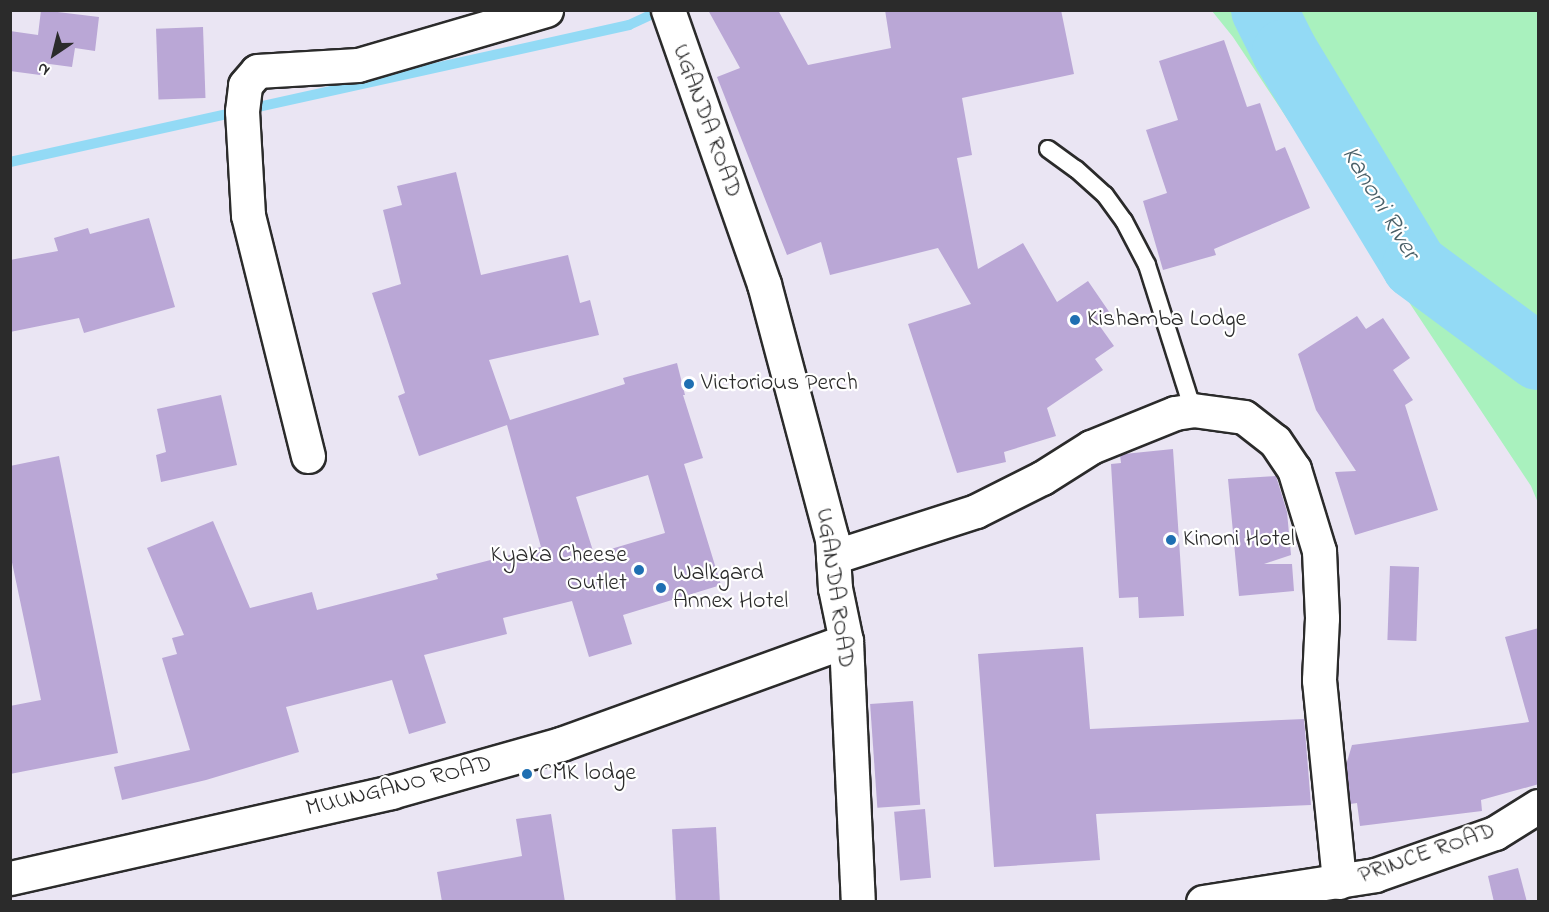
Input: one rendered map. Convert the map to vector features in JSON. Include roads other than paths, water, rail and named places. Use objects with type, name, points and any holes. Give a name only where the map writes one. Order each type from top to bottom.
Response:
[{"type":"street","points":[[308,456],[248,215],[242,111],[245,85],[257,71],[358,65],[546,10]]},
{"type":"street","name":"UGANDA ROAD","points":[[670,19],[764,284],[829,528],[835,588],[846,641],[858,902]]},
{"type":"street","points":[[833,557],[976,511],[1042,478],[1091,447],[1175,412],[1193,410],[1244,417],[1275,441],[1294,469],[1310,516],[1318,551],[1322,618],[1319,680],[1339,882]]},
{"type":"street","name":"MUUNGANO ROAD","points":[[10,878],[391,792],[459,773],[561,744],[846,641]]},
{"type":"street","name":"PRINCE ROAD","points":[[1203,902],[1375,875],[1495,833],[1539,806]]},
{"type":"lane","points":[[1048,149],[1076,169],[1105,195],[1124,221],[1147,265],[1193,410]]},
{"type":"waterway","points":[[10,162],[629,25],[661,10]]},
{"type":"waterway","name":"Kanoni River","points":[[1264,10],[1285,52],[1415,266],[1538,357]]},
{"type":"place","name":"Kishamba Lodge","points":[[1075,320]]},
{"type":"place","name":"Victorious Perch","points":[[689,384]]},
{"type":"place","name":"Kinoni Hotel","points":[[1171,540]]},
{"type":"place","name":"Kyaka Cheese Outlet","points":[[639,570]]},
{"type":"place","name":"Walkgard Annex Hotel","points":[[661,588]]},
{"type":"place","name":"CMK lodge","points":[[527,774]]}]
